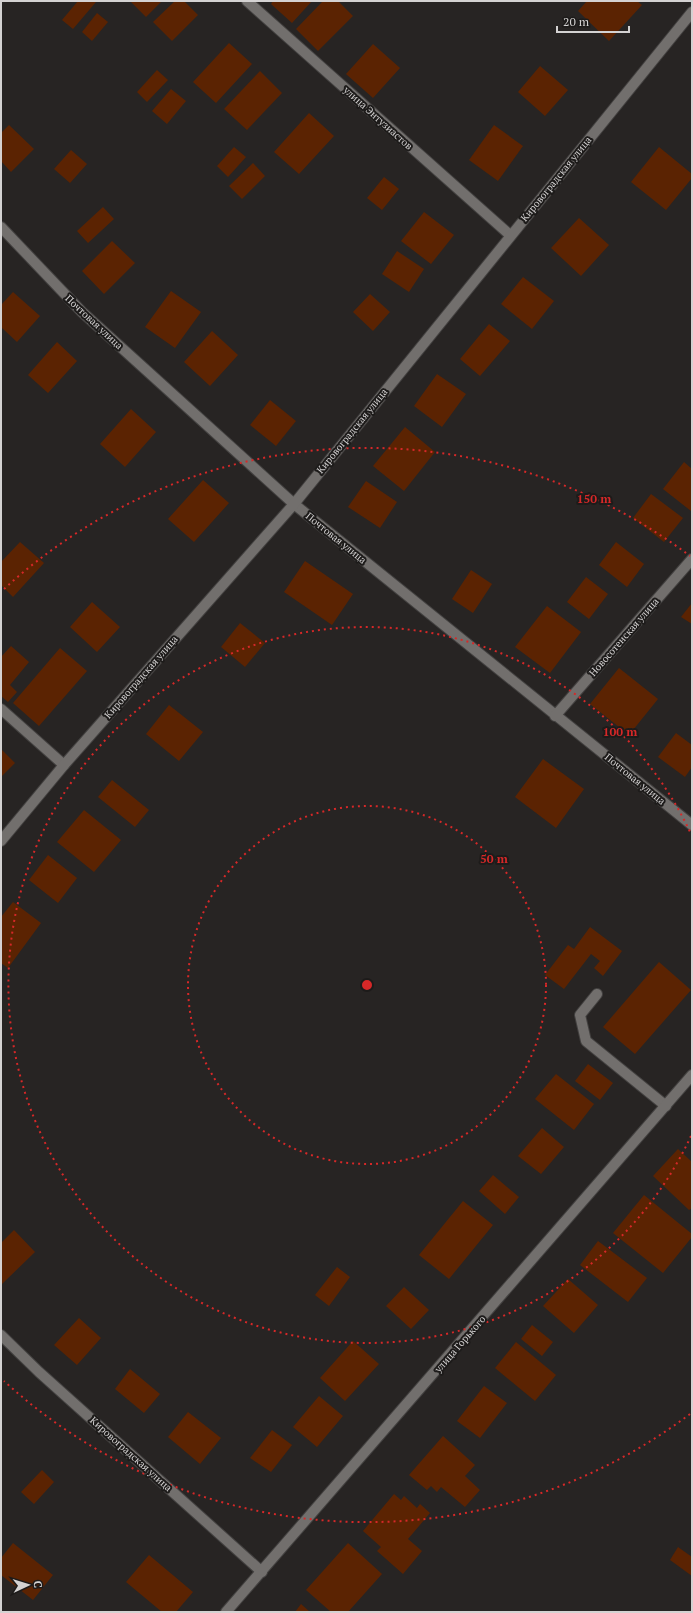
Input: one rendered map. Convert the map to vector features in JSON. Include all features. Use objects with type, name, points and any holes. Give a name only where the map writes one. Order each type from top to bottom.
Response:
[{"type":"street","name":"улица Энтузиастов","points":[[247,1],[510,235]]},
{"type":"street","name":"Кировоградская улица","points":[[1,841],[64,766],[294,504],[510,235],[692,12]]},
{"type":"street","name":"Почтовая улица","points":[[1,227],[82,312],[294,504],[692,825]]},
{"type":"street","name":"Новосотенская улица","points":[[555,716],[692,559]]},
{"type":"street","points":[[1,709],[64,766]]},
{"type":"street","points":[[597,994],[580,1015],[586,1041],[666,1106]]},
{"type":"street","name":"улица Горького","points":[[226,1612],[692,1075]]},
{"type":"street","name":"Кировоградская улица","points":[[1,1335],[39,1372],[262,1572]]},
{"type":"building","points":[[78,1],[96,2],[73,29],[62,20]]},
{"type":"building","points":[[130,1],[162,1],[146,17]]},
{"type":"building","points":[[175,1],[184,1],[198,15],[172,41],[153,22]]},
{"type":"building","points":[[273,1],[312,1],[292,23],[271,4]]},
{"type":"building","points":[[323,1],[338,1],[353,16],[318,51],[296,29]]},
{"type":"building","points":[[587,1],[637,1],[642,5],[609,41],[578,11]]},
{"type":"building","points":[[97,13],[108,22],[92,41],[82,32]]},
{"type":"building","points":[[229,43],[252,64],[216,103],[193,82]]},
{"type":"building","points":[[373,44],[400,68],[373,98],[346,74]]},
{"type":"building","points":[[540,66],[568,90],[545,116],[518,92]]},
{"type":"building","points":[[157,70],[168,80],[147,102],[137,92]]},
{"type":"building","points":[[260,71],[282,93],[247,130],[224,109]]},
{"type":"building","points":[[171,89],[186,101],[167,124],[152,111]]},
{"type":"building","points":[[309,113],[334,136],[299,174],[274,152]]},
{"type":"building","points":[[9,125],[34,149],[11,172],[1,161],[1,133]]},
{"type":"building","points":[[494,125],[523,146],[498,181],[469,160]]},
{"type":"building","points":[[234,147],[246,157],[228,177],[217,166]]},
{"type":"building","points":[[659,147],[692,174],[692,178],[666,210],[631,182]]},
{"type":"building","points":[[71,150],[87,164],[70,183],[54,169]]},
{"type":"building","points":[[253,163],[265,176],[242,199],[229,186]]},
{"type":"building","points":[[384,177],[399,189],[382,210],[367,198]]},
{"type":"building","points":[[103,207],[114,219],[88,243],[77,231]]},
{"type":"building","points":[[424,212],[454,235],[431,264],[401,241]]},
{"type":"building","points":[[579,218],[609,245],[581,276],[551,248]]},
{"type":"building","points":[[112,241],[135,263],[104,294],[82,271]]},
{"type":"building","points":[[397,251],[424,269],[409,292],[382,274]]},
{"type":"building","points":[[523,277],[554,301],[532,329],[501,304]]},
{"type":"building","points":[[171,291],[201,312],[175,348],[145,327]]},
{"type":"building","points":[[13,292],[40,316],[17,342],[1,327],[1,305]]},
{"type":"building","points":[[370,294],[390,312],[373,331],[353,312]]},
{"type":"building","points":[[489,324],[510,341],[480,376],[460,359]]},
{"type":"building","points":[[212,331],[238,355],[210,386],[184,362]]},
{"type":"building","points":[[57,342],[77,361],[48,393],[28,375]]},
{"type":"building","points":[[437,374],[466,394],[442,427],[414,406]]},
{"type":"building","points":[[270,400],[296,421],[276,446],[250,425]]},
{"type":"building","points":[[131,409],[156,432],[125,467],[100,444]]},
{"type":"building","points":[[405,427],[435,452],[404,491],[373,466]]},
{"type":"building","points":[[684,462],[692,469],[691,511],[663,489]]},
{"type":"building","points":[[203,480],[229,503],[194,542],[168,519]]},
{"type":"building","points":[[366,481],[397,502],[380,528],[348,507]]},
{"type":"building","points":[[651,494],[683,518],[664,542],[633,518]]},
{"type":"building","points":[[20,542],[44,563],[13,597],[1,585],[1,562]]},
{"type":"building","points":[[616,542],[644,564],[627,587],[599,565]]},
{"type":"building","points":[[305,561],[353,594],[332,625],[284,592]]},
{"type":"building","points":[[471,570],[492,584],[473,613],[452,599]]},
{"type":"building","points":[[586,577],[608,594],[589,619],[567,602]]},
{"type":"building","points":[[92,602],[120,627],[97,652],[70,627]]},
{"type":"building","points":[[692,603],[692,624],[681,617]]},
{"type":"building","points":[[547,606],[581,632],[550,673],[515,647]]},
{"type":"building","points":[[240,623],[265,643],[245,667],[221,647]]},
{"type":"building","points":[[11,646],[29,662],[10,685],[17,692],[8,702],[1,696],[1,657]]},
{"type":"building","points":[[60,648],[87,671],[39,726],[13,703]]},
{"type":"building","points":[[619,668],[658,699],[629,735],[590,704]]},
{"type":"building","points":[[169,705],[203,732],[179,761],[146,734]]},
{"type":"building","points":[[676,733],[692,745],[692,767],[685,777],[658,757]]},
{"type":"building","points":[[1,749],[15,763],[1,777]]},
{"type":"building","points":[[543,759],[584,789],[556,828],[515,797]]},
{"type":"building","points":[[112,780],[149,810],[135,827],[98,797]]},
{"type":"building","points":[[84,810],[121,840],[94,872],[57,842]]},
{"type":"building","points":[[48,855],[77,878],[58,903],[29,880]]},
{"type":"building","points":[[13,902],[41,923],[8,968],[1,963],[1,917]]},
{"type":"building","points":[[590,927],[622,951],[603,976],[594,968],[600,961],[591,954],[564,989],[545,975],[568,945],[574,949]]},
{"type":"building","points":[[659,962],[691,990],[635,1054],[603,1027]]},
{"type":"building","points":[[588,1064],[613,1083],[600,1100],[575,1081]]},
{"type":"building","points":[[556,1074],[594,1104],[574,1130],[535,1099]]},
{"type":"building","points":[[542,1128],[564,1147],[541,1174],[518,1156]]},
{"type":"building","points":[[678,1149],[692,1162],[692,1208],[689,1210],[653,1176]]},
{"type":"building","points":[[493,1175],[519,1197],[505,1214],[479,1191]]},
{"type":"building","points":[[644,1195],[692,1234],[692,1237],[663,1273],[613,1233]]},
{"type":"building","points":[[463,1201],[493,1225],[449,1279],[419,1255]]},
{"type":"building","points":[[14,1230],[35,1252],[1,1285],[1,1243]]},
{"type":"building","points":[[598,1241],[647,1278],[628,1302],[580,1265]]},
{"type":"building","points":[[337,1267],[350,1277],[329,1306],[315,1295]]},
{"type":"building","points":[[568,1279],[598,1305],[574,1333],[543,1306]]},
{"type":"building","points":[[404,1287],[429,1310],[411,1329],[386,1306]]},
{"type":"building","points":[[79,1318],[101,1338],[77,1365],[54,1345]]},
{"type":"building","points":[[532,1325],[553,1342],[542,1356],[521,1339]]},
{"type":"building","points":[[353,1341],[379,1364],[345,1401],[320,1378]]},
{"type":"building","points":[[516,1342],[556,1375],[535,1401],[495,1368]]},
{"type":"building","points":[[130,1369],[160,1394],[144,1413],[115,1389]]},
{"type":"building","points":[[484,1386],[507,1403],[480,1438],[457,1421]]},
{"type":"building","points":[[319,1396],[343,1416],[317,1447],[293,1427]]},
{"type":"building","points":[[188,1412],[221,1438],[200,1464],[168,1437]]},
{"type":"building","points":[[272,1430],[292,1445],[271,1472],[250,1458]]},
{"type":"building","points":[[443,1436],[475,1465],[465,1476],[480,1490],[465,1507],[441,1487],[437,1492],[431,1486],[427,1490],[409,1475]]},
{"type":"building","points":[[42,1470],[54,1482],[34,1504],[21,1492]]},
{"type":"building","points":[[394,1494],[401,1500],[404,1496],[417,1508],[420,1504],[430,1513],[408,1539],[422,1551],[403,1574],[377,1551],[381,1547],[363,1531]]},
{"type":"building","points":[[13,1543],[53,1575],[33,1600],[1,1575],[1,1558]]},
{"type":"building","points":[[348,1543],[382,1574],[348,1612],[331,1612],[306,1590]]},
{"type":"building","points":[[678,1547],[692,1557],[692,1576],[670,1560]]},
{"type":"building","points":[[149,1555],[193,1592],[176,1612],[162,1612],[126,1582]]},
{"type":"building","points":[[301,1604],[310,1612],[295,1612]]}]
